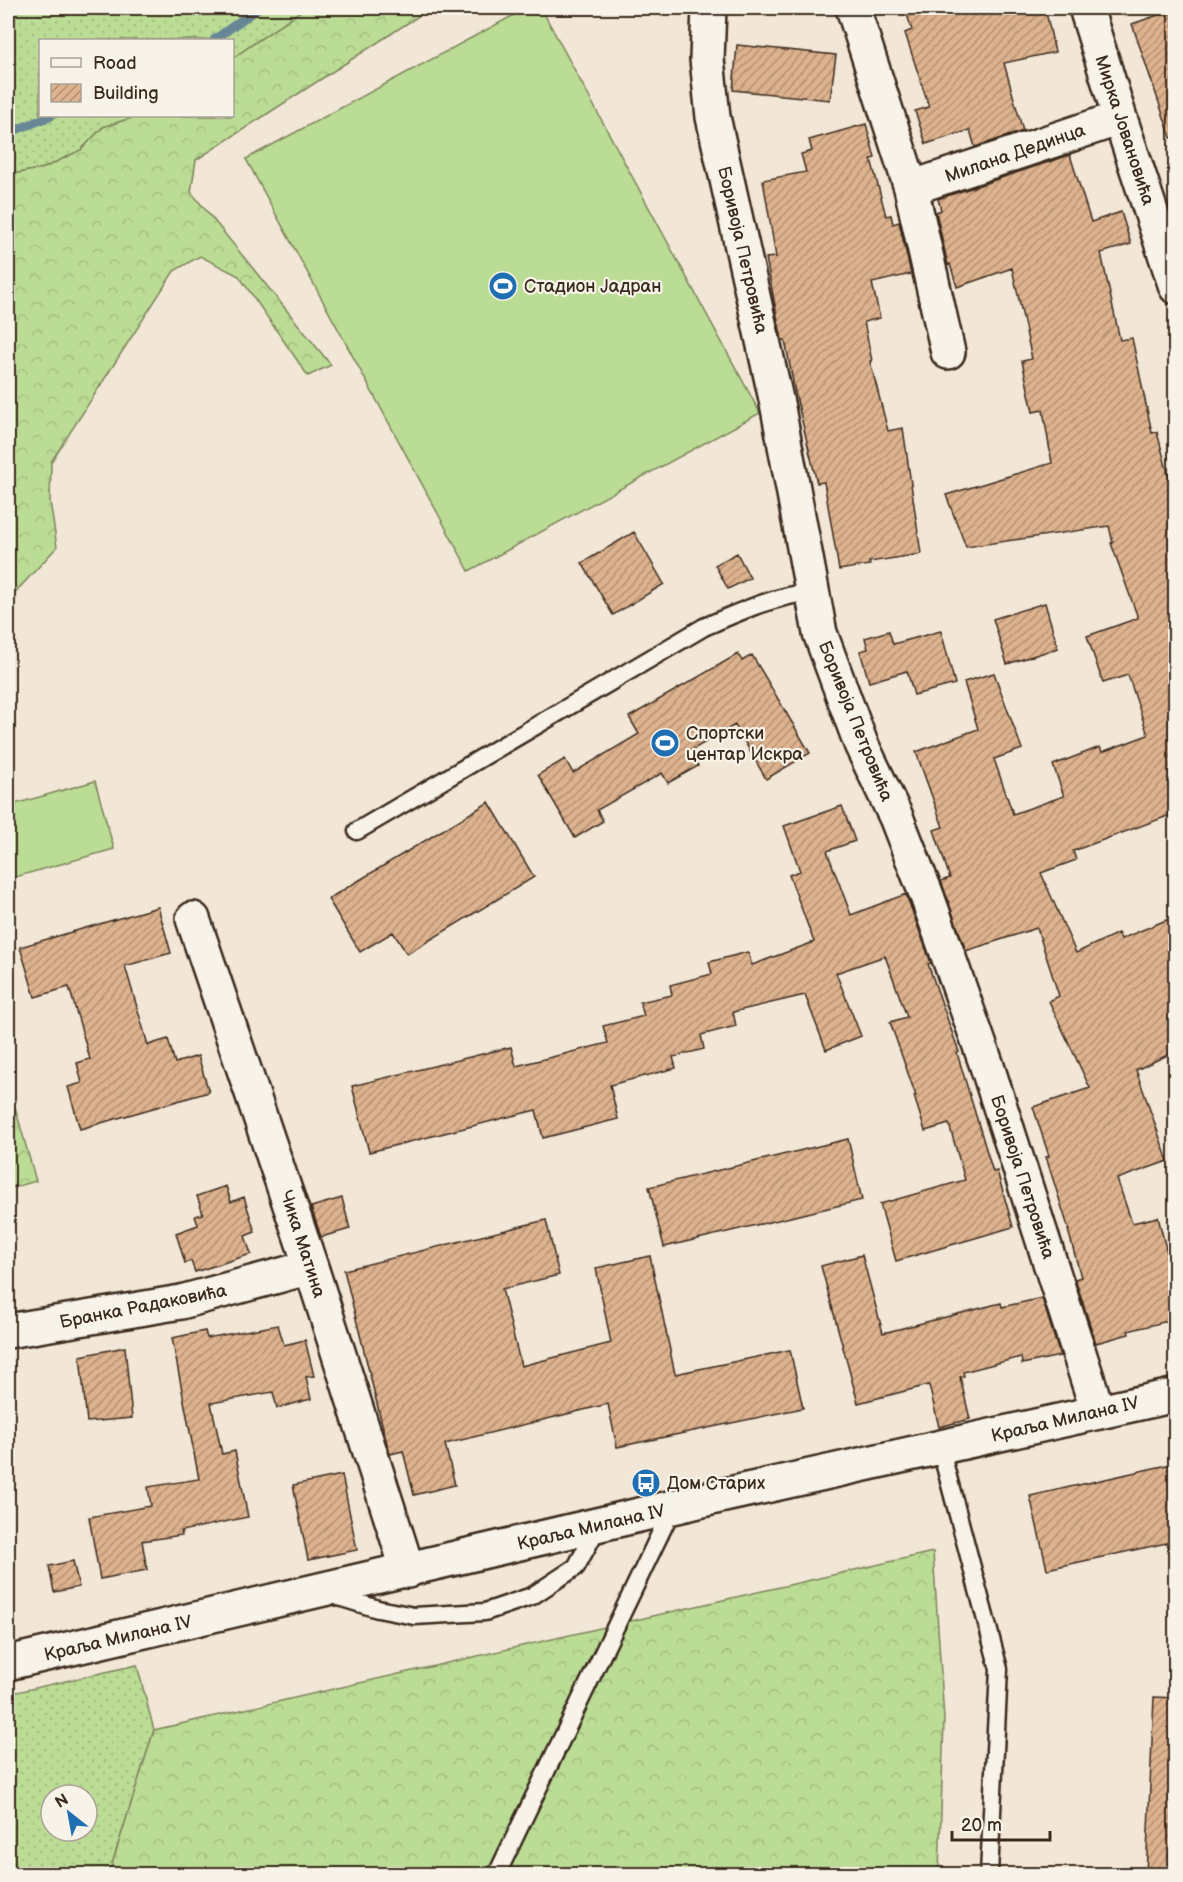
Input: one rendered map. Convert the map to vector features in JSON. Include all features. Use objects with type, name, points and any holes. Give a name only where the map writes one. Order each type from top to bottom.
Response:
[{"type":"street","name":"Боривоја Петровића","points":[[709,8],[707,59],[713,117],[778,408],[819,633],[861,744],[896,817],[927,896],[989,1074],[1098,1412]]},
{"type":"street","points":[[853,8],[911,188],[948,352]]},
{"type":"street","name":"Мирка Јовановића","points":[[1086,8],[1176,287]]},
{"type":"street","name":"Милана Дединца","points":[[911,188],[1120,118]]},
{"type":"street","name":"Чика Матина","points":[[193,919],[311,1266],[408,1570]]},
{"type":"street","name":"Бранка Радаковића","points":[[8,1331],[182,1302],[311,1266]]},
{"type":"street","name":"Краља Милана IV","points":[[8,1663],[720,1496],[1176,1395]]},
{"type":"lane","points":[[357,831],[704,627],[746,609],[790,595],[812,592]]},
{"type":"lane","points":[[940,1447],[999,1669],[989,1875]]},
{"type":"lane","points":[[497,1875],[672,1509]]},
{"type":"lane","points":[[319,1591],[378,1609],[414,1616],[485,1612],[532,1596],[576,1567],[599,1525]]},
{"type":"green space","points":[[8,8],[305,8],[234,57],[234,39],[39,39],[39,117],[135,117],[103,127],[81,150],[44,168],[8,175]]},
{"type":"green space","points":[[305,8],[431,8],[196,160],[191,192],[331,365],[308,376],[239,276],[200,256],[174,271],[51,462],[50,501],[57,547],[8,600],[8,175],[44,168],[81,150],[103,127],[135,117],[234,117],[234,57]]},
{"type":"green space","name":"Стадион Јадран","points":[[527,8],[541,8],[760,413],[469,571],[246,159]]},
{"type":"green space","points":[[95,781],[114,849],[8,879],[8,806]]},
{"type":"green space","points":[[8,1083],[36,1181],[8,1189]]},
{"type":"green space","points":[[933,1552],[944,1719],[939,1874],[109,1874],[154,1730]]},
{"type":"green space","points":[[137,1665],[154,1730],[109,1874],[8,1874],[8,1694]]},
{"type":"building","points":[[905,8],[1045,8],[1055,52],[1004,63],[1023,131],[975,147],[970,130],[926,144],[915,111],[929,107],[905,33],[912,30]]},
{"type":"building","points":[[1170,11],[1176,26],[1176,137],[1171,138],[1132,24]]},
{"type":"building","points":[[737,45],[836,55],[830,100],[733,90]]},
{"type":"building","points":[[866,124],[875,158],[871,159],[886,216],[891,215],[893,224],[899,222],[911,274],[872,283],[880,318],[864,322],[872,361],[870,361],[888,431],[903,428],[921,554],[869,562],[870,565],[839,570],[824,482],[817,483],[785,340],[782,340],[776,311],[766,258],[776,257],[763,180],[806,172],[801,154],[812,151],[809,140]]},
{"type":"building","points":[[1070,155],[1091,222],[1121,212],[1131,244],[1101,253],[1120,340],[1132,338],[1152,433],[1157,432],[1176,504],[1176,813],[1073,851],[1076,860],[1041,873],[1076,953],[1118,933],[1121,939],[1176,916],[1176,1051],[1136,1070],[1168,1161],[1117,1179],[1132,1223],[1158,1217],[1176,1288],[1176,1319],[1128,1331],[1129,1334],[1096,1343],[1075,1279],[1081,1277],[1046,1157],[1049,1156],[1033,1107],[1090,1088],[1049,1001],[1059,996],[1037,928],[966,951],[941,881],[950,878],[934,830],[943,827],[916,752],[978,729],[964,682],[994,673],[1022,749],[994,759],[1013,814],[1064,796],[1053,765],[1100,747],[1102,752],[1148,735],[1128,675],[1103,683],[1087,636],[1138,618],[1111,543],[1113,543],[1109,526],[966,547],[946,495],[1052,463],[1043,410],[1033,412],[1022,361],[1032,359],[1012,268],[957,287],[950,264],[948,265],[936,212],[941,210],[938,199]]},
{"type":"building","points":[[634,532],[664,584],[613,615],[582,563]]},
{"type":"building","points":[[737,553],[750,578],[728,589],[715,565]]},
{"type":"building","points":[[1045,603],[1058,648],[1007,664],[993,619]]},
{"type":"building","points":[[889,631],[893,644],[941,631],[955,684],[914,695],[907,671],[869,682],[860,651],[868,649],[865,638]]},
{"type":"building","name":"Спортски центар Искра","points":[[738,654],[742,661],[752,655],[810,753],[766,779],[735,725],[690,751],[698,766],[668,783],[662,773],[597,810],[603,821],[575,838],[538,775],[565,759],[573,773],[639,734],[629,717]]},
{"type":"building","points":[[489,802],[534,877],[407,954],[393,932],[360,952],[328,899]]},
{"type":"building","points":[[842,806],[855,841],[827,851],[851,915],[906,894],[931,963],[928,964],[959,1052],[957,1053],[993,1172],[997,1171],[1013,1227],[896,1261],[880,1204],[965,1180],[949,1124],[925,1131],[914,1096],[916,1096],[890,1022],[907,1017],[885,956],[836,973],[861,1036],[826,1050],[805,995],[733,1012],[736,1026],[701,1035],[704,1049],[673,1057],[676,1068],[610,1085],[618,1119],[543,1138],[536,1110],[369,1152],[352,1086],[511,1047],[516,1066],[608,1043],[603,1026],[644,1016],[640,1002],[672,995],[670,985],[712,974],[709,962],[748,952],[752,965],[814,942],[789,875],[800,871],[784,826]]},
{"type":"building","points":[[158,907],[171,953],[125,966],[148,1045],[168,1039],[175,1063],[198,1056],[209,1092],[80,1129],[68,1087],[82,1083],[77,1063],[90,1059],[69,987],[35,997],[20,947]]},
{"type":"building","points":[[848,1139],[862,1200],[664,1247],[649,1187]]},
{"type":"building","points":[[226,1186],[231,1202],[244,1197],[255,1232],[245,1236],[251,1254],[195,1272],[191,1261],[185,1263],[176,1233],[198,1225],[195,1216],[203,1214],[197,1196]]},
{"type":"building","points":[[342,1198],[350,1229],[321,1237],[311,1207]]},
{"type":"building","points":[[546,1220],[559,1275],[502,1289],[521,1366],[611,1343],[596,1268],[650,1256],[675,1374],[790,1350],[803,1408],[617,1447],[608,1404],[445,1444],[455,1485],[414,1495],[403,1451],[390,1454],[344,1270]]},
{"type":"building","points":[[862,1255],[883,1333],[1001,1303],[1002,1307],[1042,1298],[1060,1356],[1022,1364],[1021,1357],[963,1372],[964,1376],[960,1377],[970,1419],[939,1427],[929,1385],[858,1403],[821,1266]]},
{"type":"building","points":[[278,1325],[284,1345],[305,1340],[314,1376],[306,1377],[311,1399],[277,1408],[273,1392],[211,1403],[222,1454],[235,1451],[248,1517],[181,1531],[182,1535],[142,1541],[147,1570],[100,1579],[89,1517],[151,1506],[148,1487],[199,1479],[172,1338],[205,1331],[207,1338]]},
{"type":"building","points":[[125,1347],[132,1418],[87,1422],[80,1356]]},
{"type":"building","points":[[1176,1463],[1176,1541],[1047,1569],[1030,1496]]},
{"type":"building","points":[[342,1475],[357,1550],[308,1560],[293,1485]]},
{"type":"building","points":[[73,1561],[79,1587],[54,1592],[49,1566]]},
{"type":"building","points":[[1154,1697],[1176,1698],[1176,1875],[1146,1875]]},
{"type":"waterway","points":[[215,39],[258,8]]},
{"type":"waterway","points":[[8,133],[48,117]]},
{"type":"place","name":"Стадион Јадран","points":[[503,286]]},
{"type":"place","name":"Спортски центар Искра","points":[[665,743]]},
{"type":"place","name":"Дом Старих","points":[[646,1483]]}]
